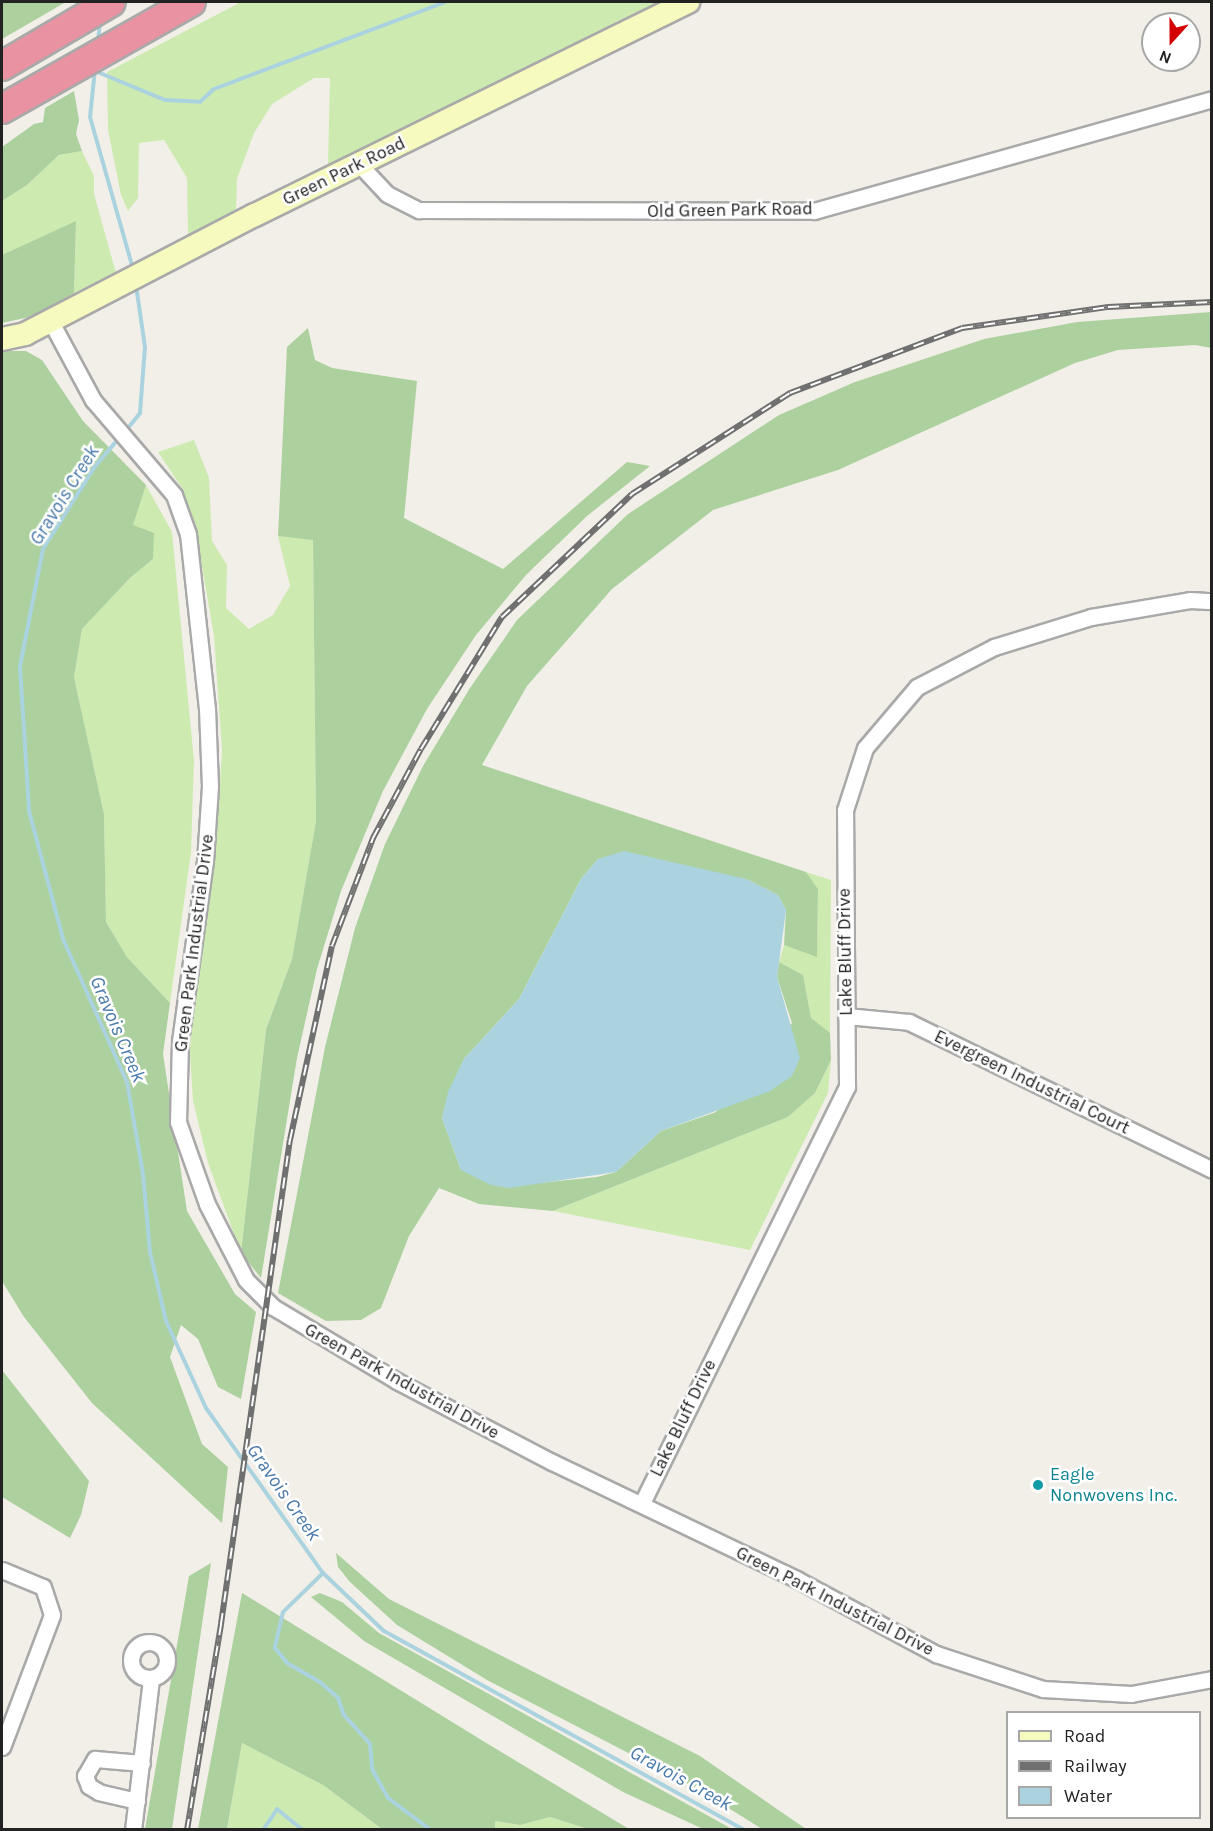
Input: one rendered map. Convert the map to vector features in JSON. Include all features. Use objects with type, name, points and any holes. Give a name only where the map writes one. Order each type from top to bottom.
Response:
[{"type":"highway","points":[[2,66],[111,2]]},
{"type":"highway","points":[[13,102],[180,7]]},
{"type":"street","name":"Green Park Road","points":[[2,339],[26,334],[358,163],[688,2]]},
{"type":"street","name":"Old Green Park Road","points":[[358,163],[387,194],[419,210],[814,211],[1212,99]]},
{"type":"street","name":"Green Park Industrial Drive","points":[[51,321],[93,400],[174,495],[188,534],[207,708],[210,786],[206,861],[180,1041],[178,1122],[207,1204],[246,1280],[273,1307],[397,1381],[552,1462],[642,1503],[796,1579],[914,1644],[983,1672],[1043,1689],[1131,1695],[1212,1679]]},
{"type":"street","name":"Lake Bluff Drive","points":[[642,1503],[847,1087],[845,810],[865,748],[917,687],[994,647],[1091,617],[1190,600],[1212,601]]},
{"type":"street","name":"Evergreen Industrial Court","points":[[846,1016],[909,1022],[1212,1170]]},
{"type":"street","points":[[2,1570],[43,1587],[52,1615],[2,1747]]},
{"type":"street","points":[[133,1830],[151,1678]]},
{"type":"street","points":[[137,1802],[99,1792],[89,1786],[85,1776],[95,1759],[142,1763]]},
{"type":"green space","points":[[2,2],[66,2],[2,39]]},
{"type":"green space","points":[[241,2],[661,2],[328,165],[330,78],[314,78],[272,104],[254,133],[237,179],[236,212],[188,237],[187,178],[164,140],[139,143],[138,198],[128,211],[121,195],[108,130],[107,72]]},
{"type":"green space","points":[[74,91],[79,120],[76,134],[82,151],[59,155],[27,185],[2,201],[2,147],[34,124],[43,122],[45,108]]},
{"type":"green space","points":[[82,151],[94,176],[94,194],[116,273],[74,293],[76,222],[2,255],[2,201],[27,185],[59,155]]},
{"type":"green space","points":[[76,221],[74,293],[39,315],[2,323],[2,255]]},
{"type":"green space","points":[[1211,312],[1211,348],[1195,345],[1118,350],[1075,363],[838,470],[713,510],[612,589],[527,686],[482,765],[806,872],[818,889],[817,957],[784,945],[786,910],[778,895],[746,879],[598,859],[581,879],[519,999],[464,1059],[449,1092],[442,1118],[461,1170],[539,1183],[597,1177],[616,1172],[661,1131],[716,1112],[792,1023],[777,977],[779,962],[803,975],[811,1018],[830,1033],[831,1060],[815,1093],[788,1117],[553,1211],[479,1204],[439,1188],[409,1236],[381,1308],[361,1320],[326,1321],[278,1293],[325,1047],[355,928],[385,844],[423,766],[470,688],[517,620],[628,514],[779,415],[855,382],[984,339],[1077,322]]},
{"type":"green space","points":[[308,328],[315,360],[332,368],[417,381],[404,518],[503,569],[627,462],[650,466],[587,516],[526,575],[476,635],[427,709],[383,791],[341,891],[317,969],[297,1058],[261,1278],[241,1253],[266,1029],[292,959],[316,821],[313,540],[278,536],[287,347]]},
{"type":"green space","points":[[2,351],[26,351],[42,360],[83,421],[146,485],[133,525],[154,533],[153,559],[130,578],[82,629],[74,677],[104,814],[106,922],[127,957],[170,1003],[163,1054],[187,1211],[235,1294],[256,1312],[241,1399],[218,1387],[198,1339],[181,1325],[170,1357],[202,1444],[228,1467],[222,1523],[92,1403],[24,1317],[2,1281]]},
{"type":"green space","points":[[194,440],[209,478],[212,541],[227,565],[226,608],[249,629],[273,615],[290,586],[278,536],[313,539],[316,821],[292,959],[266,1028],[241,1253],[208,1163],[193,1101],[189,1038],[217,831],[222,750],[214,636],[195,526],[182,488],[158,452]]},
{"type":"green space","points":[[146,485],[172,532],[194,761],[191,852],[170,1003],[127,957],[106,922],[104,814],[74,677],[82,629],[130,578],[153,559],[132,525]]},
{"type":"green space","points":[[806,872],[831,880],[830,1033],[811,1019],[803,975],[779,962],[784,945],[817,956],[818,889]]},
{"type":"green space","points":[[831,1060],[828,1093],[750,1250],[553,1211],[788,1117],[815,1093]]},
{"type":"green space","points":[[2,1370],[89,1481],[81,1515],[70,1538],[2,1497]]},
{"type":"green space","points":[[336,1553],[389,1599],[700,1756],[806,1829],[762,1829],[698,1789],[487,1680],[397,1625],[350,1582],[338,1567]]},
{"type":"green space","points":[[211,1563],[172,1829],[145,1829],[189,1576]]},
{"type":"green space","points":[[242,1593],[629,1829],[588,1829],[550,1817],[520,1825],[495,1821],[495,1829],[382,1829],[323,1785],[242,1743],[227,1829],[198,1829]]},
{"type":"green space","points":[[320,1593],[342,1602],[379,1633],[732,1829],[703,1829],[623,1792],[364,1641],[311,1597]]},
{"type":"green space","points":[[242,1743],[323,1785],[382,1829],[227,1830]]},
{"type":"green space","points":[[550,1817],[588,1829],[495,1829],[495,1821],[520,1825]]},
{"type":"water","points":[[624,851],[746,879],[778,895],[786,910],[777,977],[800,1058],[792,1076],[770,1091],[661,1131],[616,1172],[509,1188],[491,1185],[461,1170],[442,1118],[448,1092],[464,1059],[519,999],[581,879],[598,859]]},
{"type":"waterway","points":[[95,71],[165,100],[200,102],[214,89],[445,2]]},
{"type":"waterway","name":"Gravois Creek","points":[[98,41],[100,22]]},
{"type":"waterway","name":"Gravois Creek","points":[[95,69],[90,117],[133,269]]},
{"type":"waterway","name":"Gravois Creek","points":[[124,433],[140,413],[145,347],[136,285]]},
{"type":"waterway","name":"Gravois Creek","points":[[119,438],[94,468],[43,549],[20,666],[29,811],[63,939],[127,1082],[143,1174],[150,1252],[166,1321],[206,1408],[323,1573],[384,1631],[744,1830]]},
{"type":"waterway","points":[[323,1573],[283,1612],[275,1648],[287,1663],[321,1683],[338,1698],[344,1715],[370,1744],[372,1769],[388,1798],[431,1830]]},
{"type":"waterway","points":[[263,1830],[277,1809],[303,1830]]},
{"type":"railway","points":[[187,1830],[221,1624],[290,1140],[332,946],[373,838],[421,749],[502,617],[632,494],[790,393],[962,328],[1108,307],[1212,302]]},
{"type":"place","name":"Eagle Nonwovens Inc.","points":[[1038,1485]]}]
